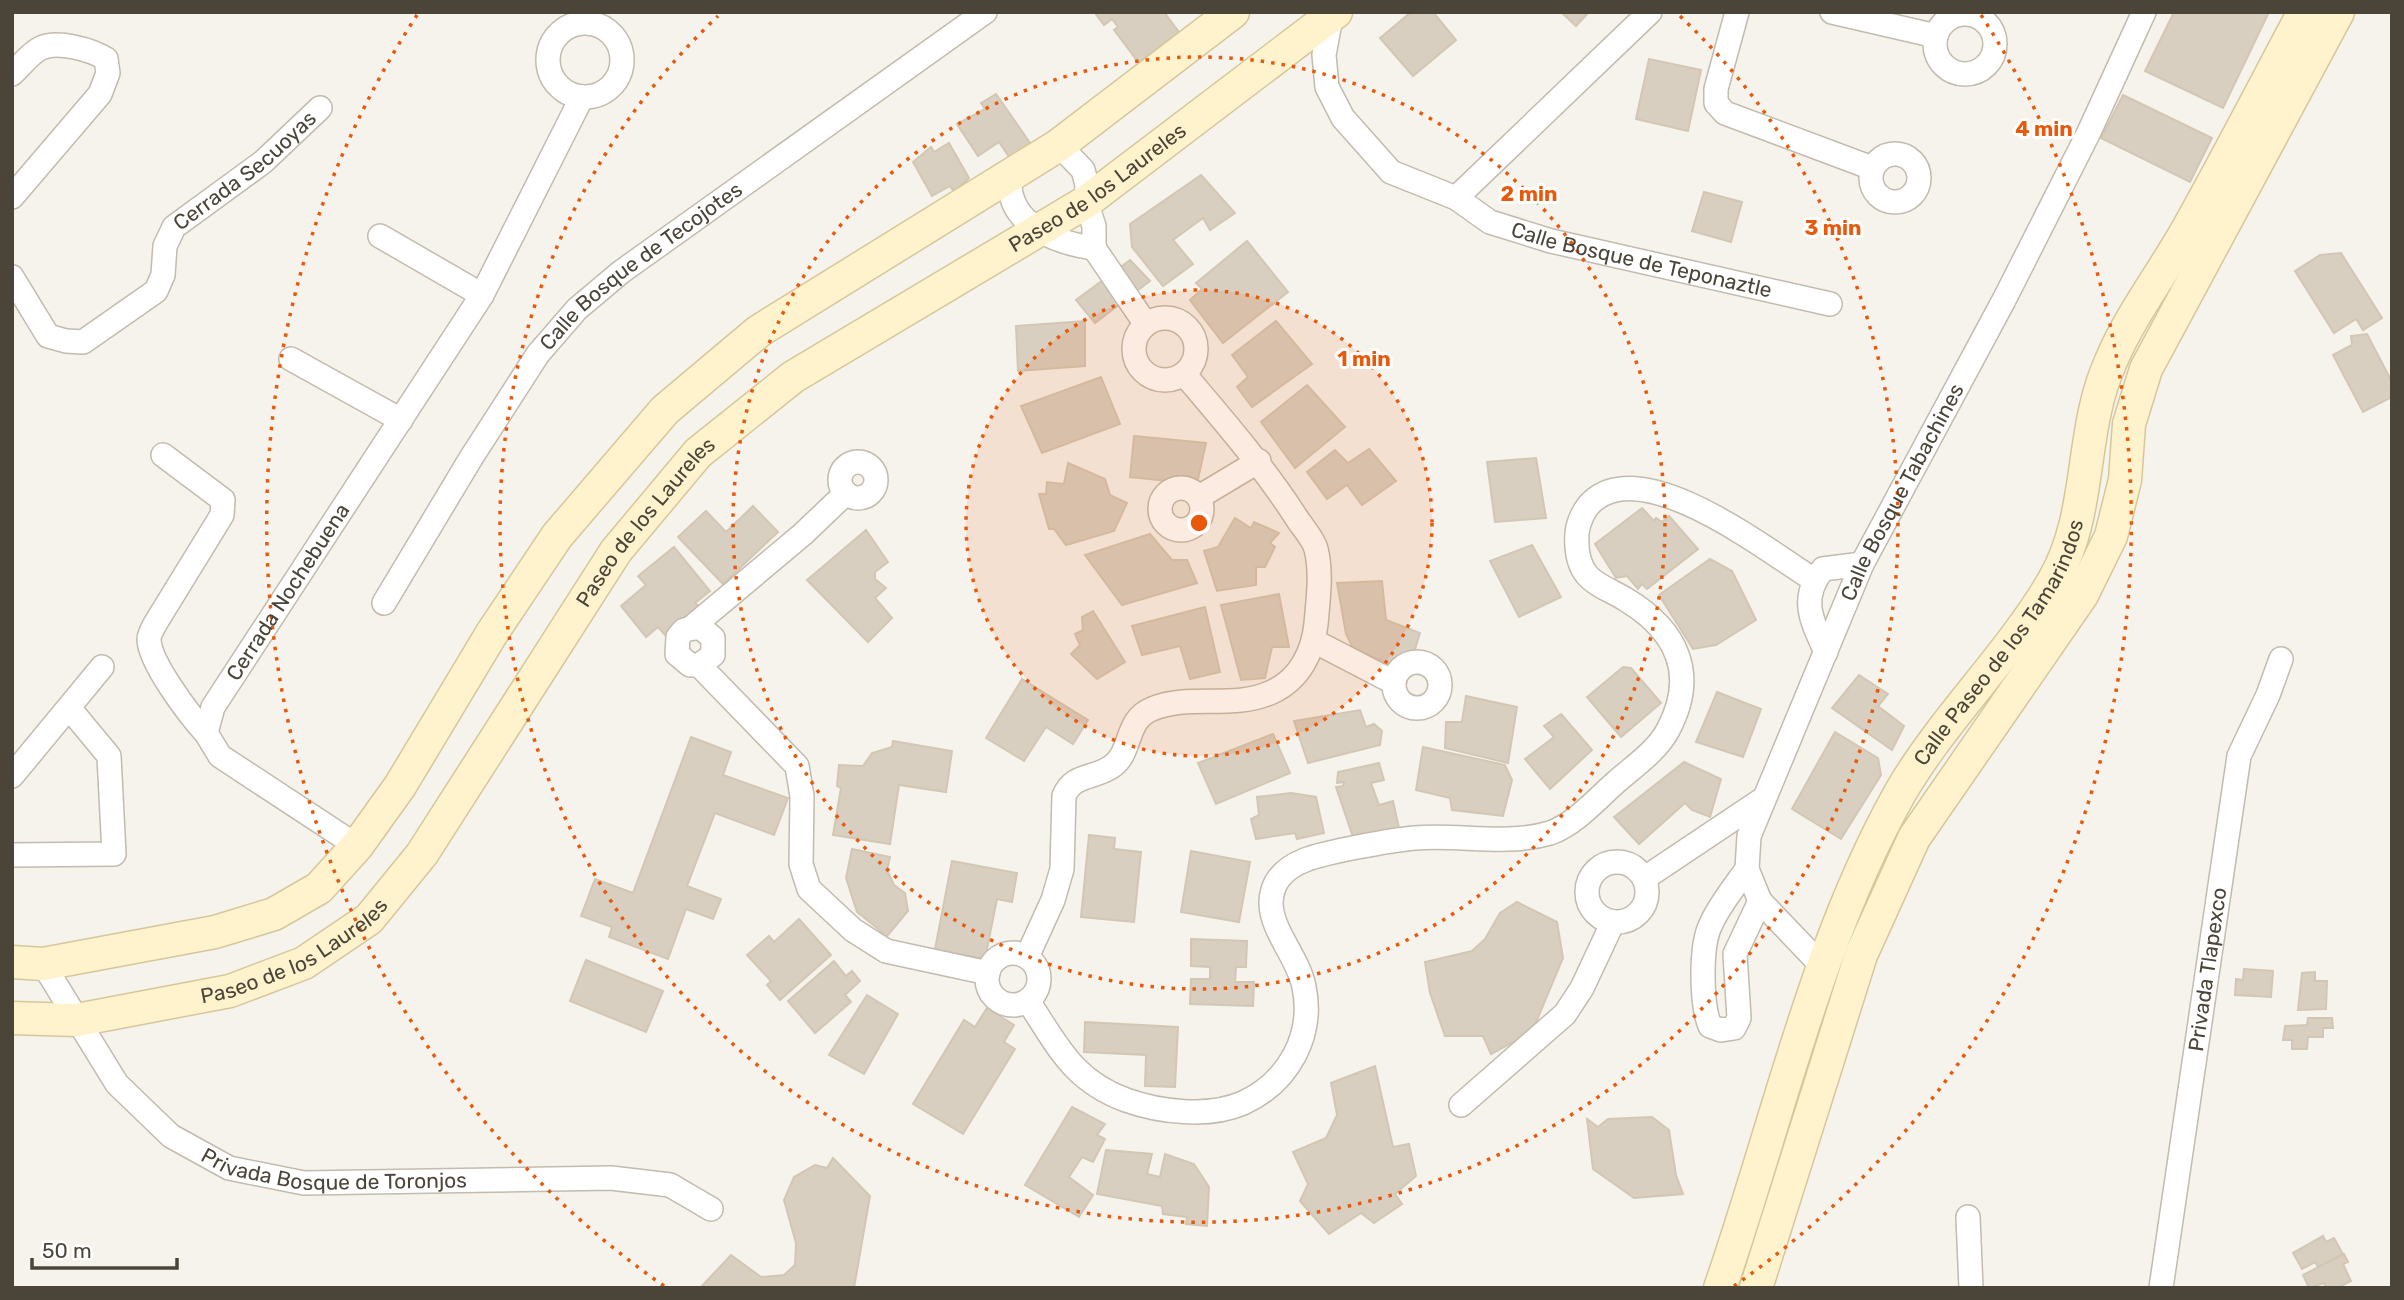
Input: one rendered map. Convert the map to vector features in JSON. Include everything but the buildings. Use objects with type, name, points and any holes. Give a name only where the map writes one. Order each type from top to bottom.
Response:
[{"type":"main road","name":"Paseo de los Laureles","points":[[12,962],[43,964],[215,932],[274,914],[318,888],[357,846],[400,786],[492,633],[557,536],[665,410],[759,331],[1010,179],[1059,145],[1233,12]]},
{"type":"main road","name":"Calle Paseo de los Tamarindos","points":[[1725,1274],[1824,968],[1872,850],[1901,791],[2054,579],[2076,526],[2088,472],[2092,421],[2110,361],[2186,232],[2304,12]]},
{"type":"main road","name":"Calle Paseo de los Tamarindos","points":[[1759,1279],[1861,955],[1914,838],[2082,595],[2111,536],[2125,480],[2129,424],[2146,369],[2338,12]]},
{"type":"main road","name":"Paseo de los Laureles","points":[[12,1017],[77,1020],[230,991],[304,963],[369,919],[422,853],[616,551],[698,453],[793,377],[1086,202],[1243,79],[1333,15]]},
{"type":"main road","points":[[1725,1274],[1759,1279]]},
{"type":"street","name":"Calle Bosque de Tecojotes","points":[[384,603],[471,458],[538,354],[577,309],[621,272],[985,12]]},
{"type":"street","points":[[1456,198],[1650,12]]},
{"type":"street","points":[[1737,12],[1716,89],[1716,103],[1726,113],[1872,168]]},
{"type":"street","points":[[1832,12],[1936,36]]},
{"type":"street","name":"Calle Bosque Tabachines","points":[[1824,968],[1760,901],[1747,869],[1749,836],[1863,564],[2016,276],[2089,132],[2144,12]]},
{"type":"street","name":"Calle Bosque de Teponaztle","points":[[1333,15],[1324,55],[1327,87],[1343,118],[1391,172],[1456,198],[1490,222],[1551,241],[1830,304]]},
{"type":"street","points":[[603,19],[617,40],[622,63],[620,75],[604,92],[582,97],[560,88],[548,69],[550,46],[565,28],[603,19]]},
{"type":"street","points":[[12,74],[43,47],[58,46],[96,53],[106,59],[108,73],[100,93],[12,197]]},
{"type":"street","name":"Cerrada Nochebuena","points":[[206,733],[213,706],[482,295],[582,97]]},
{"type":"street","name":"Cerrada Secuoyas","points":[[12,277],[48,336],[83,342],[156,291],[163,275],[165,246],[174,227],[263,162],[320,108]]},
{"type":"street","points":[[1059,145],[1083,170],[1087,185],[1086,202],[1094,226],[1094,248],[1145,323]]},
{"type":"street","points":[[1010,179],[1009,194],[1025,220],[1066,245],[1094,248]]},
{"type":"street","points":[[380,236],[482,295]]},
{"type":"street","points":[[1169,317],[1191,329],[1197,353],[1185,374],[1160,381],[1139,368],[1133,344],[1145,323],[1169,317]]},
{"type":"street","points":[[291,359],[401,420]]},
{"type":"street","points":[[1027,957],[1054,900],[1062,869],[1064,796],[1068,786],[1079,778],[1113,766],[1124,751],[1128,732],[1136,719],[1152,708],[1176,704],[1244,702],[1274,691],[1300,671],[1314,641],[1318,596],[1316,548],[1259,461],[1185,374]]},
{"type":"street","points":[[163,456],[223,500],[222,515],[155,624],[149,639],[153,653],[185,710],[206,733],[220,756],[357,846]]},
{"type":"street","points":[[1199,497],[1259,461]]},
{"type":"street","points":[[1028,1001],[1072,1069],[1107,1093],[1148,1108],[1201,1111],[1242,1103],[1278,1079],[1298,1051],[1308,1019],[1304,984],[1271,909],[1272,888],[1282,872],[1307,859],[1415,838],[1500,839],[1552,832],[1587,808],[1662,740],[1681,706],[1680,670],[1673,642],[1659,622],[1588,577],[1576,551],[1578,523],[1593,501],[1620,487],[1654,489],[1692,504],[1814,580]]},
{"type":"street","points":[[846,493],[803,534],[692,627],[700,627],[713,638],[713,655],[699,665],[797,766],[802,796],[801,863],[809,889],[853,930],[887,951],[988,973]]},
{"type":"street","points":[[1826,652],[1811,618],[1809,592],[1814,580],[1823,569],[1863,564]]},
{"type":"street","points":[[1314,641],[1393,682]]},
{"type":"street","name":"Privada Tlapexco","points":[[2161,1288],[2239,756],[2281,660]]},
{"type":"street","points":[[12,776],[102,667]]},
{"type":"street","points":[[12,855],[114,853],[109,756],[70,709]]},
{"type":"street","points":[[1645,878],[1763,799]]},
{"type":"street","points":[[1613,862],[1632,865],[1645,878],[1648,897],[1639,914],[1622,922],[1613,922],[1603,919],[1590,906],[1587,887],[1596,870],[1613,862]]},
{"type":"street","points":[[1747,869],[1710,925],[1704,953],[1706,1015],[1710,1026],[1721,1030],[1734,1028],[1739,1018],[1735,954],[1760,901]]},
{"type":"street","points":[[1461,1105],[1564,1014],[1582,988],[1613,922]]},
{"type":"street","points":[[1011,953],[1027,957],[1038,970],[1038,987],[1028,1001],[1013,1006],[998,1001],[989,989],[988,973],[996,959],[1011,953]]},
{"type":"street","name":"Privada Bosque de Toronjos","points":[[43,964],[117,1084],[171,1136],[229,1168],[304,1183],[611,1178],[670,1185],[711,1209]]},
{"type":"street","points":[[1968,1217],[1971,1288]]}]
